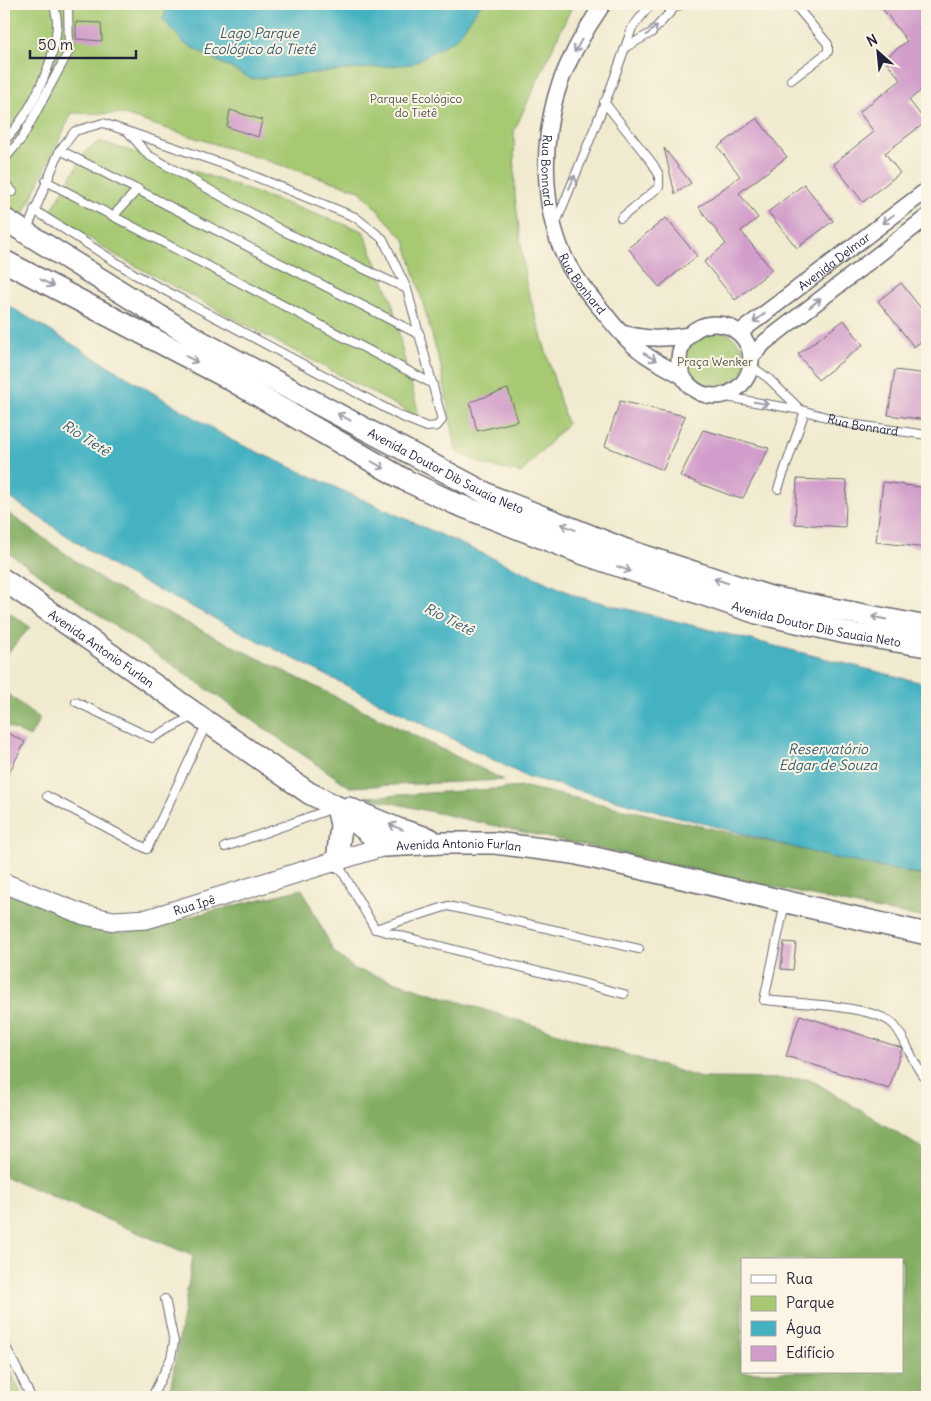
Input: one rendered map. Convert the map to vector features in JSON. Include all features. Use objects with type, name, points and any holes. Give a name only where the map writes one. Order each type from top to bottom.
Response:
[{"type":"main road","name":"Avenida Doutor Dib Sauaia Neto","points":[[4,219],[198,340],[493,498],[626,550],[770,597],[927,627]]},
{"type":"main road","points":[[5,262],[25,256],[28,253],[27,235]]},
{"type":"main road","name":"Avenida Doutor Dib Sauaia Neto","points":[[5,262],[226,378],[405,480],[463,507],[581,553],[757,613],[846,633],[927,646]]},
{"type":"main road","name":"Avenida Antonio Furlan","points":[[4,580],[309,793],[338,807],[385,846],[495,843],[573,853],[927,934]]},
{"type":"main road","points":[[309,793],[398,829],[442,843]]},
{"type":"main road","points":[[337,862],[341,825],[338,807]]},
{"type":"street","name":"Rua Bonnard","points":[[554,228],[546,178],[548,135],[555,98],[575,52],[603,4]]},
{"type":"street","name":"Avenida Delmar","points":[[739,333],[927,190]]},
{"type":"street","name":"Avenida Delmar","points":[[751,361],[765,342],[927,218]]},
{"type":"street","name":"Rua Bonhard","points":[[554,228],[570,266],[587,292],[620,333],[644,354],[682,376]]},
{"type":"street","points":[[719,324],[739,333],[745,340],[751,361],[741,386],[720,396],[709,396],[698,392],[689,385],[682,376],[679,365],[680,354],[690,335],[698,329],[719,324]]},
{"type":"street","points":[[620,333],[657,340],[690,335]]},
{"type":"street","name":"Rua Ipê","points":[[4,883],[84,915],[114,921],[147,919],[385,846]]},
{"type":"lane","points":[[4,141],[17,128],[47,71],[57,23],[54,4]]},
{"type":"lane","points":[[4,160],[22,138],[69,51],[68,4]]},
{"type":"lane","points":[[554,228],[626,48],[632,28],[651,4]]},
{"type":"lane","points":[[626,48],[650,32],[675,7],[683,4]]},
{"type":"lane","points":[[791,80],[828,52],[828,47],[819,32],[794,4]]},
{"type":"lane","points":[[604,102],[653,164],[659,175],[659,187],[655,192],[621,218]]},
{"type":"lane","points":[[27,235],[34,210],[60,150],[75,131],[90,125],[103,123],[229,166],[355,216],[383,239],[407,288],[442,420],[436,426],[427,428],[392,412],[136,275],[34,210]]},
{"type":"lane","points":[[128,132],[148,155],[283,231],[407,288]]},
{"type":"lane","points":[[60,150],[420,335]]},
{"type":"lane","points":[[46,181],[433,384]]},
{"type":"lane","points":[[4,182],[13,192]]},
{"type":"lane","points":[[114,215],[138,189]]},
{"type":"lane","name":"Rua Bonnard","points":[[751,361],[803,410]]},
{"type":"lane","name":"Rua Bonnard","points":[[720,396],[803,410],[851,424],[927,436]]},
{"type":"lane","points":[[778,489],[803,410]]},
{"type":"lane","points":[[76,702],[152,738],[201,719]]},
{"type":"lane","points":[[47,796],[147,849],[201,719]]},
{"type":"lane","points":[[225,847],[338,807]]},
{"type":"lane","points":[[337,862],[376,929],[624,994]]},
{"type":"lane","points":[[786,903],[764,1000],[867,1011],[892,1022],[905,1039],[927,1080]]},
{"type":"lane","points":[[376,929],[448,906],[639,948]]},
{"type":"lane","points":[[152,1397],[172,1358],[174,1342],[166,1299]]},
{"type":"lane","points":[[4,1343],[31,1397]]},
{"type":"green space","name":"Parque Ecológico do Tietê","points":[[4,4],[573,4],[514,131],[515,196],[526,283],[567,424],[521,473],[481,464],[456,451],[441,367],[405,240],[359,190],[121,114],[72,113],[20,222],[4,213]]},
{"type":"green space","points":[[99,141],[203,174],[363,231],[392,301],[404,358],[420,418],[117,256],[50,213],[86,151]]},
{"type":"green space","name":"Praça Wenker","points":[[709,331],[721,331],[732,336],[740,344],[745,355],[743,373],[732,386],[721,391],[709,391],[698,386],[690,378],[685,367],[685,355],[690,344],[698,336]]},
{"type":"green space","points":[[4,510],[108,584],[504,780],[350,787],[4,550]]},
{"type":"green space","points":[[4,609],[30,627],[4,658]]},
{"type":"green space","points":[[4,691],[40,719],[30,737],[4,725]]},
{"type":"green space","points":[[526,787],[927,877],[927,918],[862,907],[365,797]]},
{"type":"green space","points":[[302,889],[334,952],[355,969],[701,1078],[810,1079],[923,1149],[927,1154],[927,1397],[169,1397],[193,1256],[4,1176],[4,892],[123,933]]},
{"type":"green space","points":[[4,1359],[23,1397],[4,1397]]},
{"type":"water","name":"Lago Parque Ecológico do Tietê","points":[[168,4],[481,4],[457,38],[412,64],[251,79],[184,43],[163,19]]},
{"type":"water","name":"Reservatório Edgar de Souza","points":[[4,303],[235,442],[579,597],[927,684],[927,876],[834,858],[525,776],[117,569],[4,494]]},
{"type":"building","points":[[879,4],[927,4],[927,21],[919,28],[927,38],[927,86],[909,100],[926,122],[885,153],[900,173],[863,202],[833,164],[874,132],[859,112],[901,80],[884,59],[907,41]]},
{"type":"building","points":[[76,22],[101,23],[102,41],[76,39]]},
{"type":"building","points":[[230,110],[262,120],[258,137],[227,127]]},
{"type":"building","points":[[757,118],[787,157],[739,193],[758,218],[741,231],[772,270],[735,300],[704,262],[726,244],[699,207],[740,176],[718,147]]},
{"type":"building","points":[[664,148],[691,183],[675,194]]},
{"type":"building","points":[[804,184],[833,221],[797,248],[768,212]]},
{"type":"building","points":[[666,218],[697,256],[659,287],[628,248]]},
{"type":"building","points":[[901,283],[927,316],[927,337],[914,347],[878,301]]},
{"type":"building","points":[[844,320],[863,345],[818,380],[798,354]]},
{"type":"building","points":[[895,370],[927,374],[927,420],[888,415]]},
{"type":"building","points":[[508,389],[518,421],[477,431],[470,402]]},
{"type":"building","points":[[620,401],[685,416],[663,470],[605,446]]},
{"type":"building","points":[[703,430],[769,448],[743,498],[729,495],[680,476]]},
{"type":"building","points":[[797,479],[847,481],[845,527],[795,524]]},
{"type":"building","points":[[883,482],[927,488],[927,548],[876,542]]},
{"type":"building","points":[[4,731],[25,742],[4,782]]},
{"type":"building","points":[[784,942],[796,943],[793,970],[781,969]]},
{"type":"building","points":[[800,1015],[902,1048],[889,1089],[786,1056]]},
{"type":"water label","name":"Rio Tietê","points":[[86,438]]},
{"type":"water label","name":"Rio Tietê","points":[[449,619]]}]
